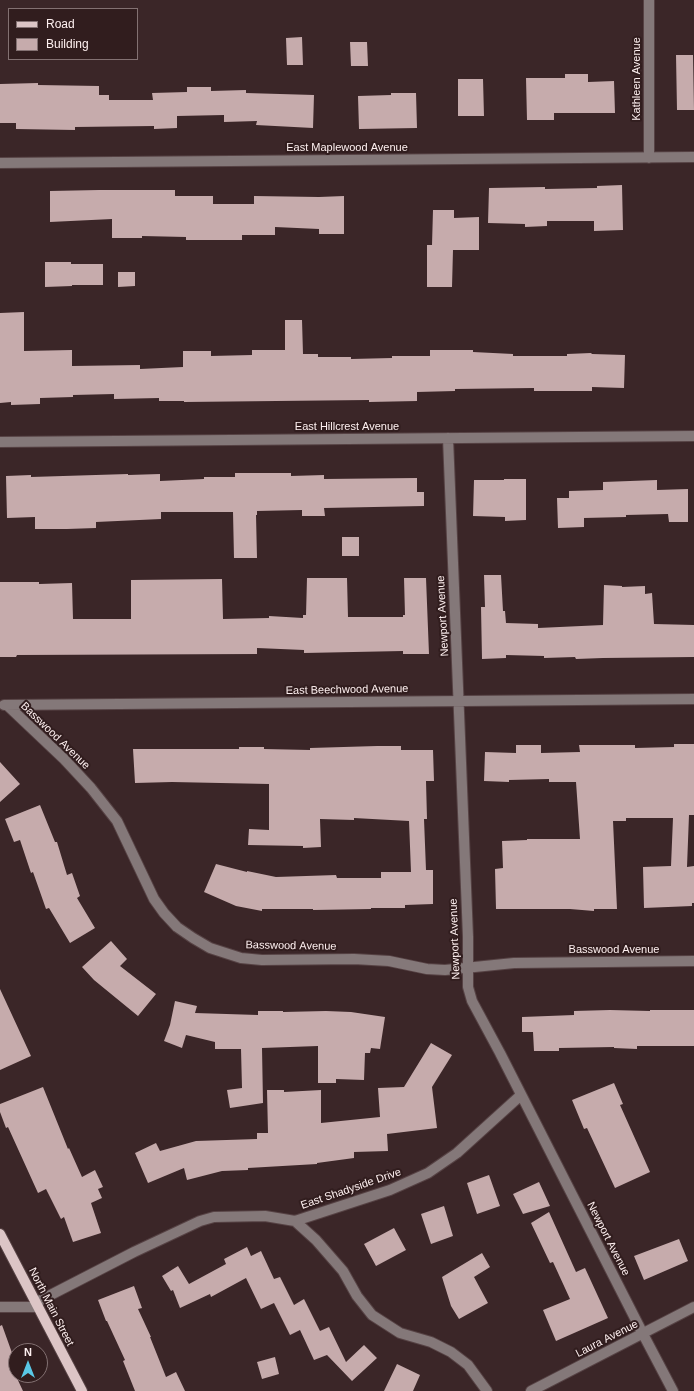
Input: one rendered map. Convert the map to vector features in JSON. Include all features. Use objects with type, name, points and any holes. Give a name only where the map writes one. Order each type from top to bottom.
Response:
[{"type":"main road","name":"North Main Street","points":[[0,1234],[82,1391]]},
{"type":"street","name":"Kathleen Avenue","points":[[649,0],[650,158]]},
{"type":"street","name":"East Maplewood Avenue","points":[[0,163],[694,157]]},
{"type":"street","name":"East Hillcrest Avenue","points":[[0,442],[694,436]]},
{"type":"street","name":"Newport Avenue","points":[[448,438],[459,701],[468,987],[472,1000],[673,1391]]},
{"type":"street","name":"East Beechwood Avenue","points":[[3,705],[694,699]]},
{"type":"street","name":"Basswood Avenue","points":[[3,705],[64,759],[91,788],[117,821],[154,899],[177,927],[210,948],[241,958],[262,960],[354,958],[389,961],[445,970],[514,963],[694,962]]},
{"type":"street","name":"East Shadyside Drive","points":[[37,1305],[134,1252],[200,1221],[214,1217],[265,1216],[285,1218],[295,1221],[390,1190],[428,1172],[457,1153],[521,1095]]},
{"type":"street","points":[[295,1221],[316,1240],[343,1271],[357,1296],[372,1315],[400,1333],[430,1342],[451,1352],[468,1365],[487,1391]]},
{"type":"street","points":[[0,1307],[37,1305]]},
{"type":"street","name":"Laura Avenue","points":[[532,1391],[694,1307]]},
{"type":"building","points":[[302,37],[303,65],[287,65],[286,38]]},
{"type":"building","points":[[350,42],[367,42],[368,66],[351,66]]},
{"type":"building","points":[[676,55],[693,55],[694,110],[677,110]]},
{"type":"building","points":[[565,74],[588,74],[588,82],[614,81],[615,113],[554,113],[554,120],[527,120],[526,78],[565,78]]},
{"type":"building","points":[[458,79],[483,79],[484,116],[458,116]]},
{"type":"building","points":[[38,83],[38,85],[99,86],[99,95],[109,95],[109,100],[153,100],[152,93],[187,92],[187,87],[211,87],[211,91],[246,90],[246,93],[314,95],[313,128],[256,125],[257,121],[224,122],[224,115],[177,116],[177,128],[154,129],[154,126],[75,127],[75,130],[16,129],[16,123],[0,123],[0,84]]},
{"type":"building","points":[[391,93],[416,93],[417,128],[359,129],[358,96],[391,95]]},
{"type":"building","points":[[622,185],[623,230],[594,231],[594,221],[547,221],[547,226],[525,227],[525,224],[488,223],[489,188],[597,188],[597,186]]},
{"type":"building","points":[[175,190],[175,196],[213,196],[213,204],[254,204],[254,196],[344,196],[344,234],[319,234],[319,229],[275,227],[275,235],[242,235],[242,240],[186,240],[186,237],[142,236],[142,238],[112,238],[112,219],[50,222],[50,191]]},
{"type":"building","points":[[433,210],[454,210],[454,218],[479,217],[479,250],[453,250],[452,287],[427,287],[427,245],[432,245]]},
{"type":"building","points":[[45,262],[103,264],[103,285],[45,287]]},
{"type":"building","points":[[118,272],[135,272],[135,286],[118,287]]},
{"type":"building","points":[[24,312],[24,351],[72,350],[72,366],[140,365],[140,369],[183,367],[183,351],[211,351],[211,356],[252,355],[252,350],[285,350],[285,320],[302,320],[303,354],[318,354],[318,357],[351,357],[351,359],[392,358],[392,356],[430,356],[430,350],[473,350],[473,352],[513,354],[513,356],[567,356],[567,354],[591,353],[625,355],[624,388],[592,387],[592,391],[534,391],[534,388],[455,389],[455,391],[417,392],[417,401],[369,402],[369,400],[184,402],[159,401],[159,398],[114,399],[114,394],[73,395],[73,397],[40,398],[40,404],[11,405],[11,402],[0,403],[0,313]]},
{"type":"building","points":[[235,473],[291,473],[291,476],[324,475],[324,479],[417,478],[417,492],[424,492],[424,506],[324,508],[325,516],[302,516],[302,510],[257,511],[257,558],[234,558],[233,512],[161,512],[161,519],[96,522],[96,528],[67,529],[35,529],[35,517],[7,518],[6,476],[31,475],[31,477],[160,474],[160,481],[204,479],[204,477],[235,477]]},
{"type":"building","points":[[526,479],[526,520],[505,521],[505,517],[473,516],[474,480]]},
{"type":"building","points":[[657,480],[657,490],[688,489],[688,522],[669,522],[668,514],[626,515],[626,517],[584,518],[584,527],[558,528],[557,498],[569,498],[569,491],[603,490],[603,482]]},
{"type":"building","points":[[342,537],[359,537],[359,556],[342,556]]},
{"type":"building","points":[[484,575],[501,575],[503,611],[505,611],[506,623],[538,624],[538,628],[603,625],[604,585],[622,587],[645,586],[645,594],[652,593],[654,624],[694,625],[694,657],[576,659],[575,657],[544,658],[544,656],[506,655],[506,658],[482,659],[481,607],[485,607]]},
{"type":"building","points":[[307,578],[347,578],[348,617],[403,617],[403,615],[405,615],[404,578],[426,578],[429,654],[403,654],[403,651],[304,653],[304,650],[257,648],[257,654],[17,655],[16,657],[0,657],[0,582],[39,582],[39,584],[72,583],[73,619],[131,619],[131,580],[222,579],[223,619],[269,618],[269,616],[303,618],[303,615],[306,615]]},
{"type":"building","points":[[674,744],[694,744],[694,815],[689,815],[687,867],[694,866],[694,903],[692,903],[692,906],[644,908],[643,867],[671,866],[673,818],[626,818],[626,821],[613,821],[617,909],[594,909],[594,911],[570,909],[496,909],[495,869],[503,868],[502,841],[527,839],[580,839],[576,782],[549,782],[549,779],[509,780],[509,782],[484,781],[485,752],[516,753],[516,745],[541,745],[541,753],[580,752],[579,745],[635,745],[635,748],[674,747]]},
{"type":"building","points":[[401,746],[401,750],[433,750],[434,781],[426,781],[427,819],[424,819],[426,870],[433,870],[433,904],[405,905],[405,908],[313,910],[262,909],[262,911],[236,906],[204,892],[216,864],[247,872],[276,877],[336,875],[337,878],[381,878],[381,872],[411,872],[409,821],[354,818],[354,820],[320,819],[321,847],[303,848],[303,846],[248,845],[249,829],[269,830],[269,784],[172,782],[135,783],[133,749],[239,749],[239,747],[264,747],[264,749],[310,750],[310,748]]},
{"type":"building","points":[[0,762],[20,784],[0,802]]},
{"type":"building","points":[[40,805],[55,842],[57,842],[67,875],[72,873],[80,896],[77,898],[95,928],[70,943],[49,908],[46,909],[33,872],[31,873],[20,840],[14,842],[5,819]]},
{"type":"building","points":[[111,941],[127,959],[120,966],[156,994],[138,1016],[94,980],[82,967]]},
{"type":"building","points":[[0,989],[31,1056],[0,1070]]},
{"type":"building","points":[[175,1001],[197,1006],[195,1013],[258,1015],[258,1011],[326,1011],[351,1012],[385,1017],[380,1049],[371,1048],[370,1053],[365,1053],[364,1080],[336,1079],[336,1083],[318,1083],[318,1046],[262,1048],[263,1103],[230,1108],[227,1090],[242,1088],[241,1049],[215,1049],[215,1042],[186,1035],[182,1048],[164,1041],[170,1025]]},
{"type":"building","points":[[694,1010],[694,1046],[637,1046],[637,1049],[614,1047],[559,1048],[559,1051],[534,1051],[533,1032],[522,1032],[522,1017],[574,1015],[574,1011]]},
{"type":"building","points":[[431,1043],[452,1055],[432,1087],[437,1128],[387,1134],[388,1151],[354,1152],[354,1158],[317,1164],[222,1171],[187,1180],[184,1168],[148,1183],[135,1153],[156,1143],[160,1151],[196,1141],[257,1139],[257,1133],[268,1133],[267,1090],[284,1090],[284,1092],[321,1090],[321,1123],[380,1117],[378,1088],[404,1087]]},
{"type":"building","points":[[614,1083],[623,1104],[620,1105],[650,1172],[615,1188],[587,1128],[584,1129],[572,1100]]},
{"type":"building","points":[[43,1087],[68,1149],[69,1148],[82,1177],[95,1170],[103,1187],[98,1189],[102,1198],[91,1203],[101,1233],[73,1242],[64,1217],[61,1219],[46,1189],[38,1193],[8,1127],[6,1128],[0,1112],[0,1104]]},
{"type":"building","points":[[489,1175],[500,1206],[477,1214],[467,1183]]},
{"type":"building","points":[[539,1182],[550,1206],[523,1214],[513,1194]]},
{"type":"building","points":[[444,1206],[453,1236],[431,1244],[421,1214]]},
{"type":"building","points":[[549,1212],[576,1272],[585,1268],[608,1318],[556,1341],[543,1310],[570,1299],[553,1262],[550,1263],[531,1223]]},
{"type":"building","points":[[394,1228],[406,1250],[376,1266],[364,1244]]},
{"type":"building","points":[[679,1239],[688,1261],[644,1280],[634,1256]]},
{"type":"building","points":[[247,1247],[251,1256],[261,1251],[274,1279],[280,1277],[294,1305],[304,1299],[320,1331],[329,1327],[346,1362],[364,1345],[377,1358],[352,1381],[327,1355],[314,1360],[300,1330],[290,1335],[274,1303],[261,1309],[246,1278],[211,1297],[210,1294],[180,1308],[173,1290],[171,1291],[162,1276],[178,1266],[189,1284],[226,1264],[224,1259]]},
{"type":"building","points":[[482,1253],[490,1267],[474,1277],[488,1303],[459,1319],[451,1306],[442,1277]]},
{"type":"building","points":[[134,1286],[142,1308],[138,1309],[151,1337],[166,1377],[176,1372],[185,1391],[135,1391],[123,1361],[125,1360],[106,1321],[98,1300]]},
{"type":"building","points":[[2,1325],[8,1343],[8,1383],[19,1383],[23,1391],[0,1391],[0,1326]]},
{"type":"building","points":[[275,1357],[279,1374],[262,1379],[257,1362]]},
{"type":"building","points":[[397,1364],[420,1375],[413,1391],[384,1391]]}]
